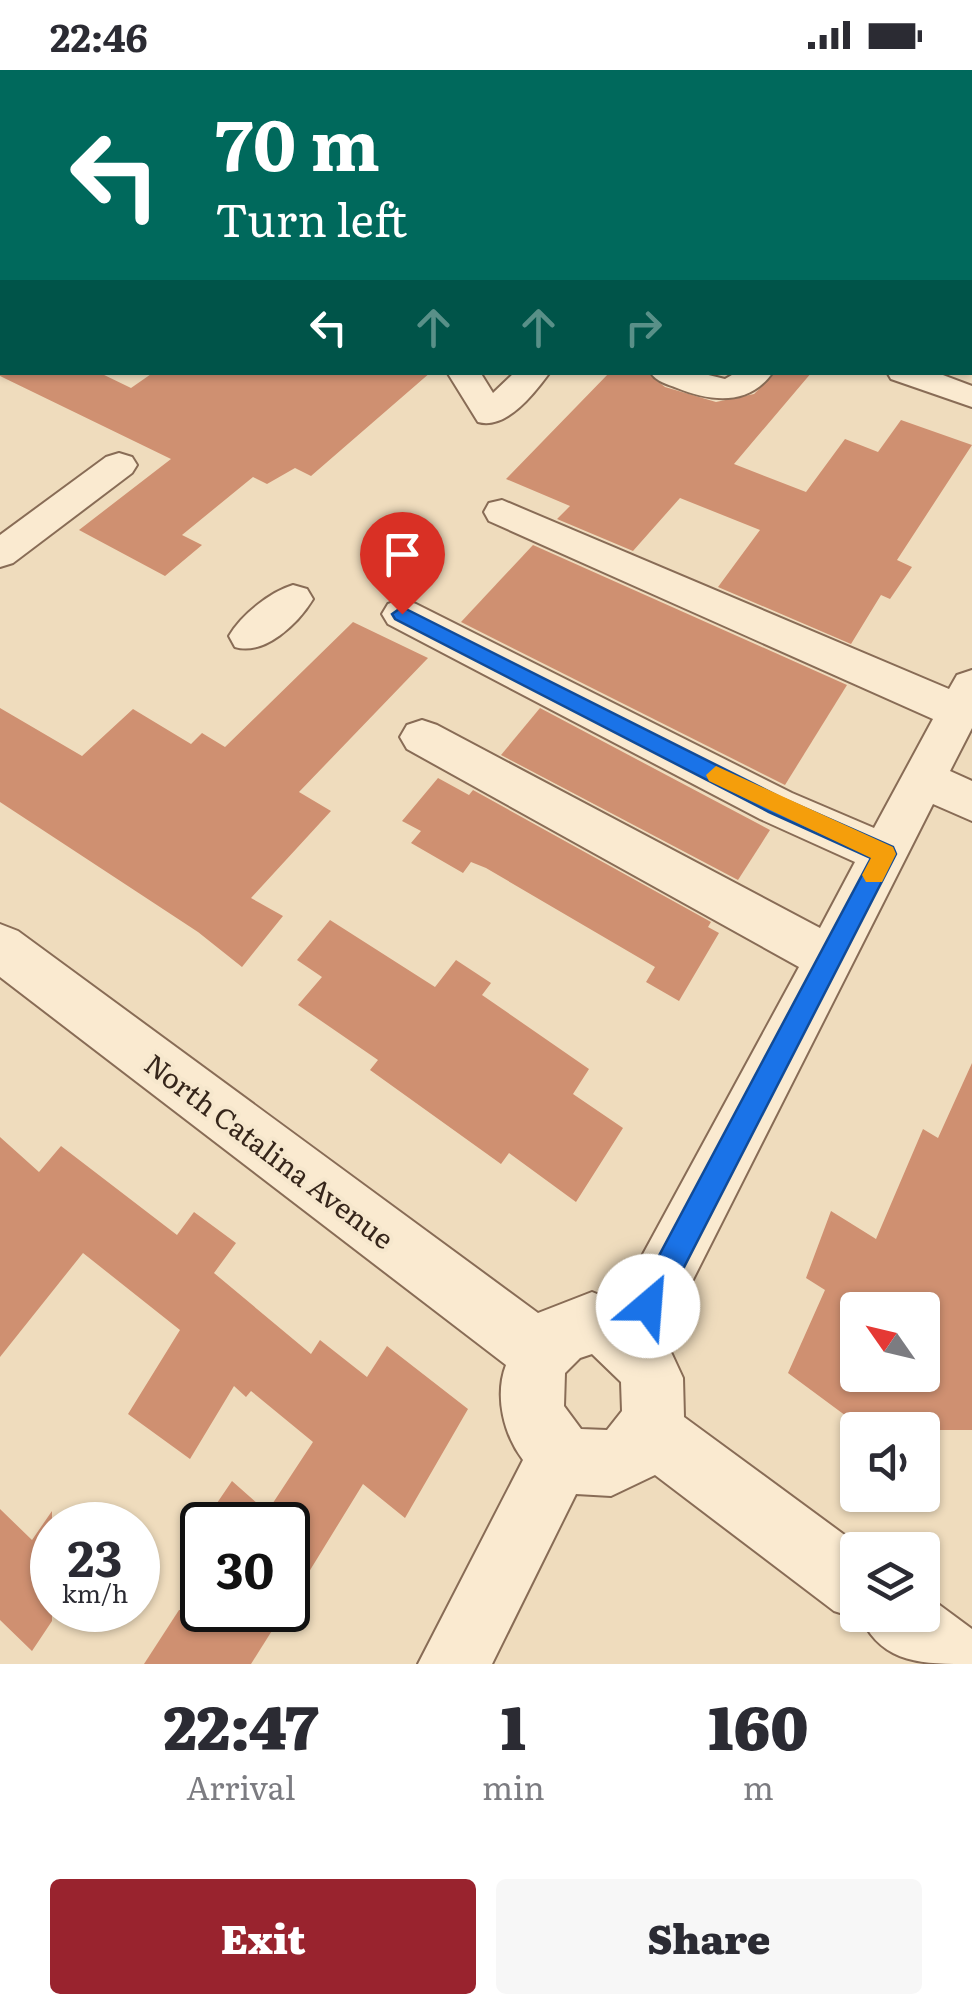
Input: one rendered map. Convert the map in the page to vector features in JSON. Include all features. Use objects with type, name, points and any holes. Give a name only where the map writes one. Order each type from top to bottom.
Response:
[{"type":"street","points":[[465,375],[490,415],[531,375]]},
{"type":"street","points":[[674,375],[719,392],[744,388],[755,375]]},
{"type":"street","points":[[911,375],[972,397]]},
{"type":"street","points":[[0,554],[118,465]]},
{"type":"street","points":[[502,512],[965,698],[630,1340]]},
{"type":"street","points":[[250,636],[293,599]]},
{"type":"street","points":[[402,614],[776,806],[885,854]]},
{"type":"street","points":[[422,737],[829,958]]},
{"type":"street","points":[[924,779],[972,802]]},
{"type":"street","name":"North Catalina Avenue","points":[[0,947],[540,1353]]},
{"type":"street","points":[[572,1326],[612,1328],[630,1340],[653,1381],[655,1406],[649,1430],[637,1448],[621,1461],[601,1466],[580,1464],[561,1455],[545,1439],[535,1418],[532,1372],[540,1353],[554,1336],[572,1326]]},
{"type":"street","points":[[649,1430],[840,1573]]},
{"type":"street","points":[[454,1664],[561,1455]]},
{"type":"street","points":[[918,1632],[960,1664]]},
{"type":"building","points":[[104,375],[131,388],[150,375],[428,375],[311,476],[295,468],[267,484],[253,477],[182,535],[202,545],[165,576],[79,530],[171,459],[0,376]]},
{"type":"building","points":[[607,375],[650,375],[665,387],[716,402],[754,394],[773,375],[809,375],[734,464],[806,492],[845,439],[878,452],[901,420],[972,445],[897,560],[912,567],[890,599],[881,595],[851,644],[718,587],[760,530],[680,498],[633,551],[557,519],[570,506],[506,479]]},
{"type":"building","points":[[533,545],[847,685],[785,785],[461,622]]},
{"type":"building","points":[[353,622],[428,658],[299,792],[331,811],[251,898],[283,916],[242,967],[198,932],[0,802],[0,708],[82,756],[133,709],[191,744],[202,733],[225,747]]},
{"type":"building","points":[[540,708],[770,830],[738,880],[501,755]]},
{"type":"building","points":[[438,778],[469,795],[473,790],[711,922],[708,927],[719,933],[679,1001],[646,982],[655,967],[486,868],[471,862],[463,873],[411,843],[421,831],[402,821]]},
{"type":"building","points":[[330,920],[435,987],[456,960],[491,983],[482,995],[589,1069],[573,1094],[623,1128],[576,1202],[509,1153],[501,1164],[370,1070],[378,1060],[298,1005],[322,977],[297,960]]},
{"type":"building","points":[[972,1063],[972,1430],[940,1430],[940,1412],[841,1412],[788,1373],[825,1290],[806,1278],[831,1211],[876,1239],[923,1129],[938,1138]]},
{"type":"building","points":[[0,1137],[39,1172],[61,1146],[177,1235],[194,1212],[236,1243],[214,1273],[311,1354],[320,1340],[367,1377],[387,1346],[468,1409],[405,1518],[363,1484],[310,1570],[310,1502],[274,1502],[313,1442],[251,1391],[246,1397],[234,1386],[190,1459],[128,1414],[180,1330],[83,1253],[0,1357]]},
{"type":"building","points":[[232,1481],[256,1502],[218,1502]]},
{"type":"building","points":[[0,1509],[30,1538],[30,1632],[45,1632],[32,1651],[0,1620]]},
{"type":"building","points":[[179,1610],[180,1632],[271,1632],[251,1664],[144,1664]]},
{"type":"slow traffic","points":[[716,775],[885,854],[874,875]]},
{"type":"route","points":[[402,614],[776,806],[885,854],[648,1306]]}]
